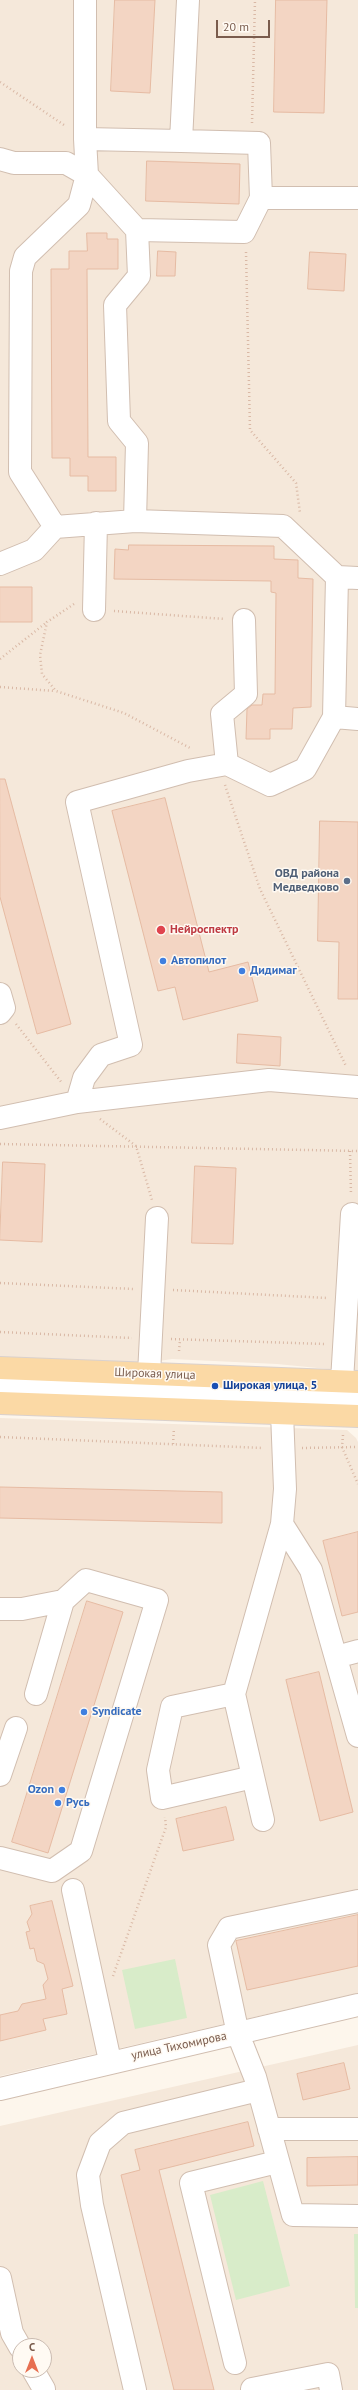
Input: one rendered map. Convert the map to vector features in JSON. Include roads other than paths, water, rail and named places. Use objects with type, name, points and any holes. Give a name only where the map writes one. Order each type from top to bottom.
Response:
[{"type":"main road","name":"Широкая улица","points":[[0,1368],[350,1382]]},
{"type":"main road","points":[[0,1403],[282,1413],[351,1423]]},
{"type":"street","points":[[55,527],[20,472],[21,271],[25,257],[79,205],[87,175],[85,139],[85,0]]},
{"type":"street","points":[[181,141],[188,0]]},
{"type":"street","points":[[85,139],[259,143],[260,198],[244,232],[137,230]]},
{"type":"street","points":[[0,159],[14,163],[66,163],[87,175],[137,230],[139,276],[115,305],[119,421],[137,443],[135,521]]},
{"type":"street","points":[[260,198],[358,198]]},
{"type":"street","points":[[0,564],[34,550],[55,527],[135,521],[283,526],[348,578],[334,717],[305,769],[270,785],[217,766],[77,802],[131,1045],[101,1055],[84,1078],[77,1102]]},
{"type":"street","points":[[94,601],[96,523]]},
{"type":"street","points":[[217,766],[222,714],[246,694],[244,620]]},
{"type":"street","points":[[334,717],[358,718]]},
{"type":"street","points":[[0,994],[4,1008],[0,1013]]},
{"type":"street","points":[[0,1118],[77,1102],[269,1080],[357,1086]]},
{"type":"street","points":[[350,1382],[345,1345],[352,1214]]},
{"type":"street","points":[[150,1374],[157,1218]]},
{"type":"street","name":"Широкая улица","points":[[0,1387],[358,1401]]},
{"type":"street","points":[[263,1820],[234,1694],[282,1524],[285,1488],[282,1413]]},
{"type":"street","points":[[282,1524],[310,1570],[358,1736]]},
{"type":"street","points":[[0,1609],[22,1609],[63,1601],[86,1580],[157,1600],[81,1851],[52,1871],[0,1858]]},
{"type":"street","points":[[36,1694],[63,1601]]},
{"type":"street","points":[[336,1657],[358,1651]]},
{"type":"street","points":[[234,1694],[172,1707],[158,1770],[162,1798],[253,1778]]},
{"type":"street","points":[[0,1775],[16,1728]]},
{"type":"street","points":[[73,1890],[110,2061]]},
{"type":"street","points":[[358,1900],[229,1928],[219,1945],[238,2034],[258,2090],[293,2215],[358,2216]]},
{"type":"street","name":"улица Тихомирова","points":[[0,2089],[110,2061],[238,2034],[358,2005]]},
{"type":"street","points":[[135,2390],[92,2205],[88,2175],[100,2143],[123,2123],[258,2090]]},
{"type":"street","points":[[269,2130],[358,2129]]},
{"type":"street","points":[[235,2363],[191,2184],[277,2162]]},
{"type":"street","points":[[0,2278],[12,2333],[15,2338]]},
{"type":"street","points":[[252,2389],[328,2374],[331,2390]]},
{"type":"street","points":[[38,2378],[44,2389]]},
{"type":"place","name":"ОВД района Медведково","points":[[347,881]]},
{"type":"place","name":"Нейроcпектр","points":[[161,930]]},
{"type":"place","name":"Автопилот","points":[[163,961]]},
{"type":"place","name":"Дидимаг","points":[[242,971]]},
{"type":"place","name":"Широкая улица, 5","points":[[215,1386]]},
{"type":"place","name":"Syndicate","points":[[84,1712]]},
{"type":"place","name":"Ozon","points":[[62,1790]]},
{"type":"place","name":"Русь","points":[[58,1803]]}]
